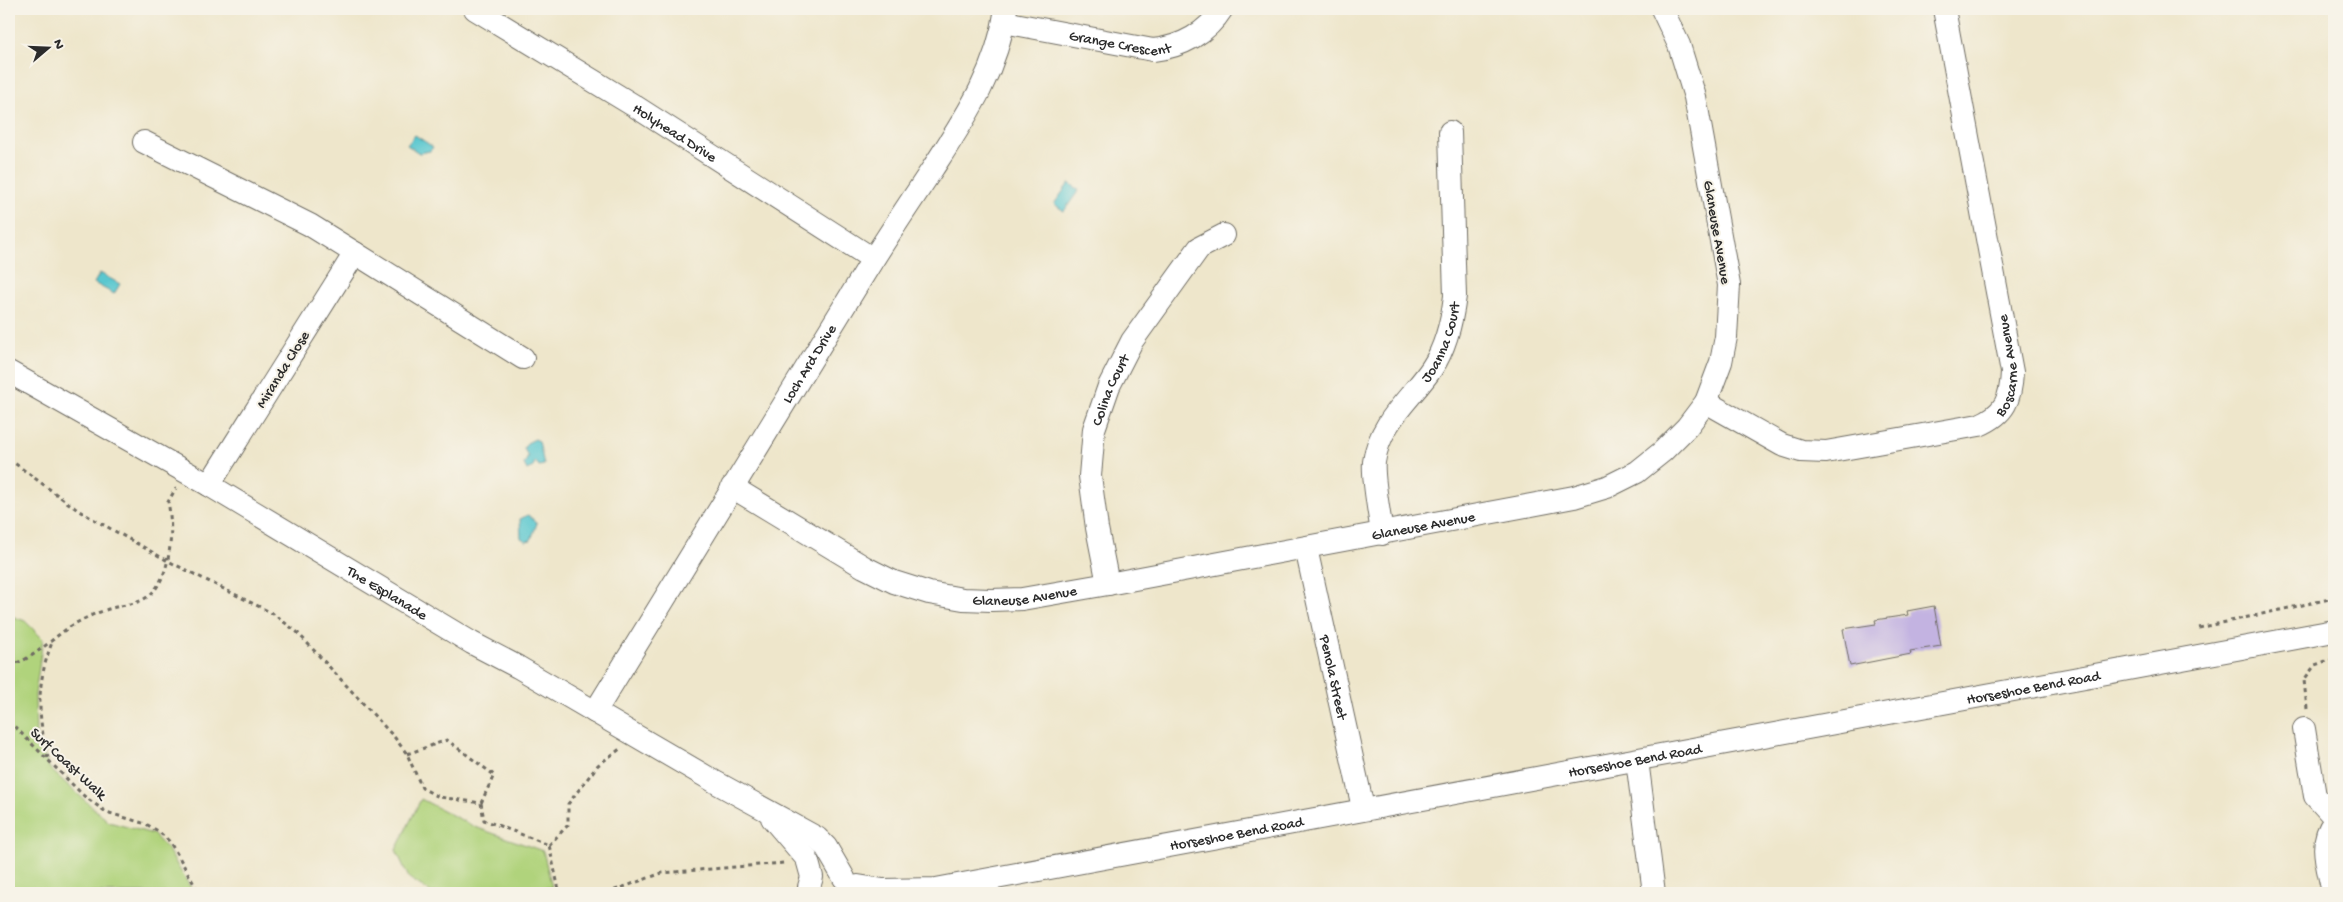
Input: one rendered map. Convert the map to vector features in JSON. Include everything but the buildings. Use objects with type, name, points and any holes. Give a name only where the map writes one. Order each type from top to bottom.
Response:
[{"type":"street","name":"Holyhead Drive","points":[[475,9],[633,105],[873,259]]},
{"type":"street","name":"Grange Crescent","points":[[1005,15],[1153,50],[1167,48],[1195,37],[1207,28],[1222,9]]},
{"type":"street","name":"Glaneuse Avenue","points":[[732,487],[864,567],[894,582],[929,593],[963,599],[999,600],[1022,599],[1108,584],[1574,497],[1607,487],[1637,472],[1662,452],[1687,426],[1706,402],[1721,362],[1726,336],[1729,285],[1694,97],[1679,45],[1662,9]]},
{"type":"street","name":"Boscarne Avenue","points":[[1706,402],[1782,445],[1801,451],[1826,452],[1979,425],[1993,419],[2004,406],[2011,391],[2012,372],[1944,9]]},
{"type":"street","name":"Loch Ard Drive","points":[[595,712],[873,259],[984,86],[1005,15]]},
{"type":"street","name":"Joanna Court","points":[[1382,534],[1374,462],[1382,437],[1392,418],[1432,368],[1451,321],[1455,296],[1450,132]]},
{"type":"street","points":[[144,142],[310,225],[523,358]]},
{"type":"street","name":"Colina Court","points":[[1108,584],[1097,528],[1090,476],[1094,429],[1109,386],[1132,341],[1199,248],[1224,235]]},
{"type":"street","name":"Miranda Close","points":[[209,486],[356,253]]},
{"type":"street","name":"The Esplanade","points":[[9,372],[209,486],[472,643],[817,838],[856,886]]},
{"type":"street","name":"Penola Street","points":[[1306,548],[1363,808]]},
{"type":"street","name":"Horseshoe Bend Road","points":[[807,890],[818,882],[856,886],[873,890],[930,891],[1363,808],[1637,760],[2334,631]]},
{"type":"street","points":[[2304,729],[2315,796],[2334,817]]},
{"type":"street","points":[[1637,760],[1654,893]]},
{"type":"street","name":"The Esplanade","points":[[767,811],[807,859]]},
{"type":"street","points":[[2333,893],[2325,848],[2325,837],[2334,822]]},
{"type":"street","points":[[807,859],[812,877],[807,890]]},
{"type":"path","points":[[9,459],[79,511],[168,561],[272,613],[298,632],[395,738],[407,754],[422,788],[439,797],[481,803]]},
{"type":"path","points":[[9,665],[21,663],[79,621],[112,608],[143,600],[157,587],[168,561],[172,519],[168,502],[185,472]]},
{"type":"path","points":[[2199,628],[2334,598]]},
{"type":"path","points":[[48,759],[40,727],[40,697],[44,664],[54,639]]},
{"type":"path","points":[[2304,729],[2308,718],[2304,696],[2304,680],[2315,664],[2334,658]]},
{"type":"path","name":"Surf Coast Walk","points":[[9,721],[84,796],[106,812],[146,824],[158,831],[179,857],[194,888],[199,893]]},
{"type":"path","points":[[548,846],[568,825],[568,804],[590,774],[598,764],[617,754],[632,735]]},
{"type":"path","points":[[407,754],[447,740],[494,775],[481,803],[484,820],[548,846]]},
{"type":"path","points":[[548,846],[559,890]]},
{"type":"path","points":[[542,893],[559,890],[605,893],[662,873],[799,862],[807,859]]},
{"type":"path","points":[[189,893],[194,888]]},
{"type":"green space","points":[[9,615],[25,621],[43,639],[35,695],[36,735],[50,769],[109,822],[153,834],[168,850],[194,893],[9,893]]},
{"type":"green space","points":[[421,799],[475,827],[543,851],[552,887],[517,893],[432,893],[409,878],[396,850]]},
{"type":"water","points":[[415,135],[433,147],[430,151],[419,153],[407,145]]},
{"type":"water","points":[[1069,183],[1079,190],[1064,211],[1054,204]]},
{"type":"water","points":[[100,273],[120,284],[114,294],[94,283]]},
{"type":"water","points":[[535,439],[539,441],[544,465],[539,466],[535,461],[533,467],[527,470],[524,464],[528,457],[524,448],[527,443]]},
{"type":"water","points":[[528,515],[537,523],[531,540],[526,541],[521,538],[520,519]]}]
